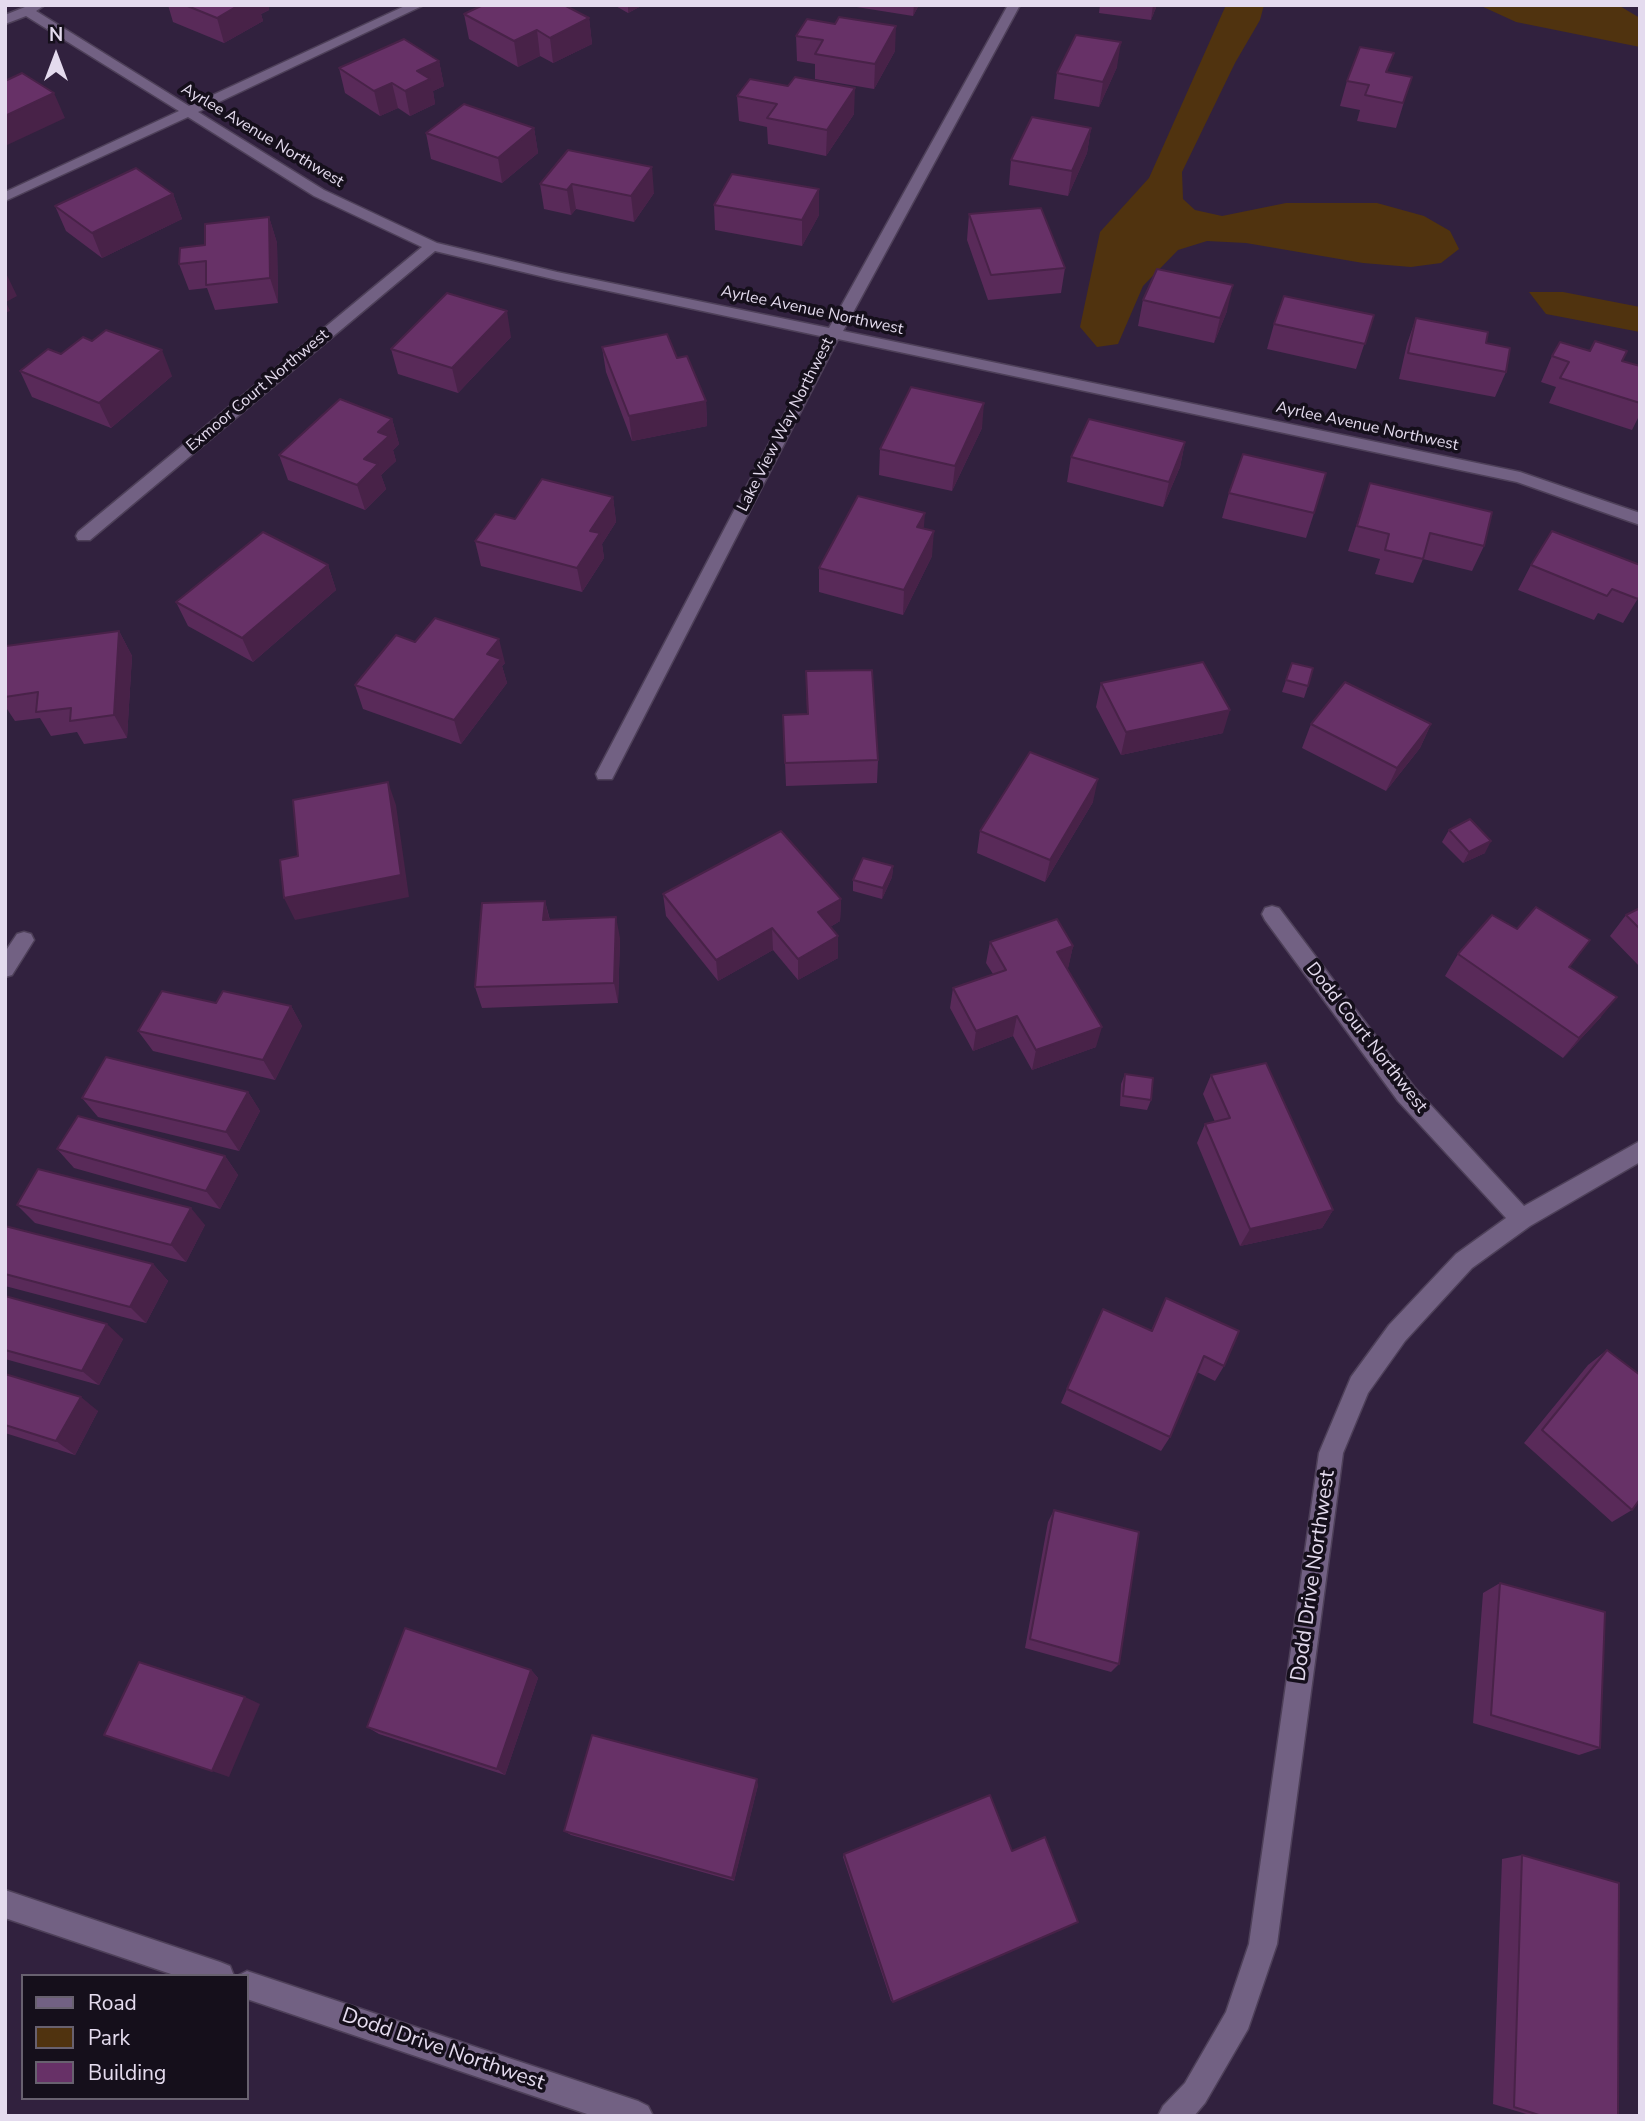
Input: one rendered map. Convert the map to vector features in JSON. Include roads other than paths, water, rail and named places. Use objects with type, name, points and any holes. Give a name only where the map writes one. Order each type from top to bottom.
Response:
[{"type":"street","points":[[5,20],[42,5]]},
{"type":"street","points":[[5,197],[418,5]]},
{"type":"street","name":"Lake View Way Northwest","points":[[605,774],[834,333],[1014,5]]},
{"type":"street","name":"Ayrlee Avenue Northwest","points":[[27,11],[319,193],[432,246],[557,276],[1520,477],[1640,519]]},
{"type":"street","name":"Exmoor Court Northwest","points":[[84,536],[432,246]]},
{"type":"street","name":"Dodd Court Northwest","points":[[1272,914],[1406,1094],[1522,1219]]},
{"type":"street","points":[[5,969],[24,940]]},
{"type":"street","name":"Dodd Drive Northwest","points":[[1173,2116],[1195,2093],[1238,2019],[1263,1944],[1331,1453],[1359,1385],[1397,1334],[1464,1261],[1522,1219],[1640,1151]]},
{"type":"street","points":[[5,1904],[214,1974]]},
{"type":"street","name":"Dodd Drive Northwest","points":[[248,1985],[638,2116]]}]
